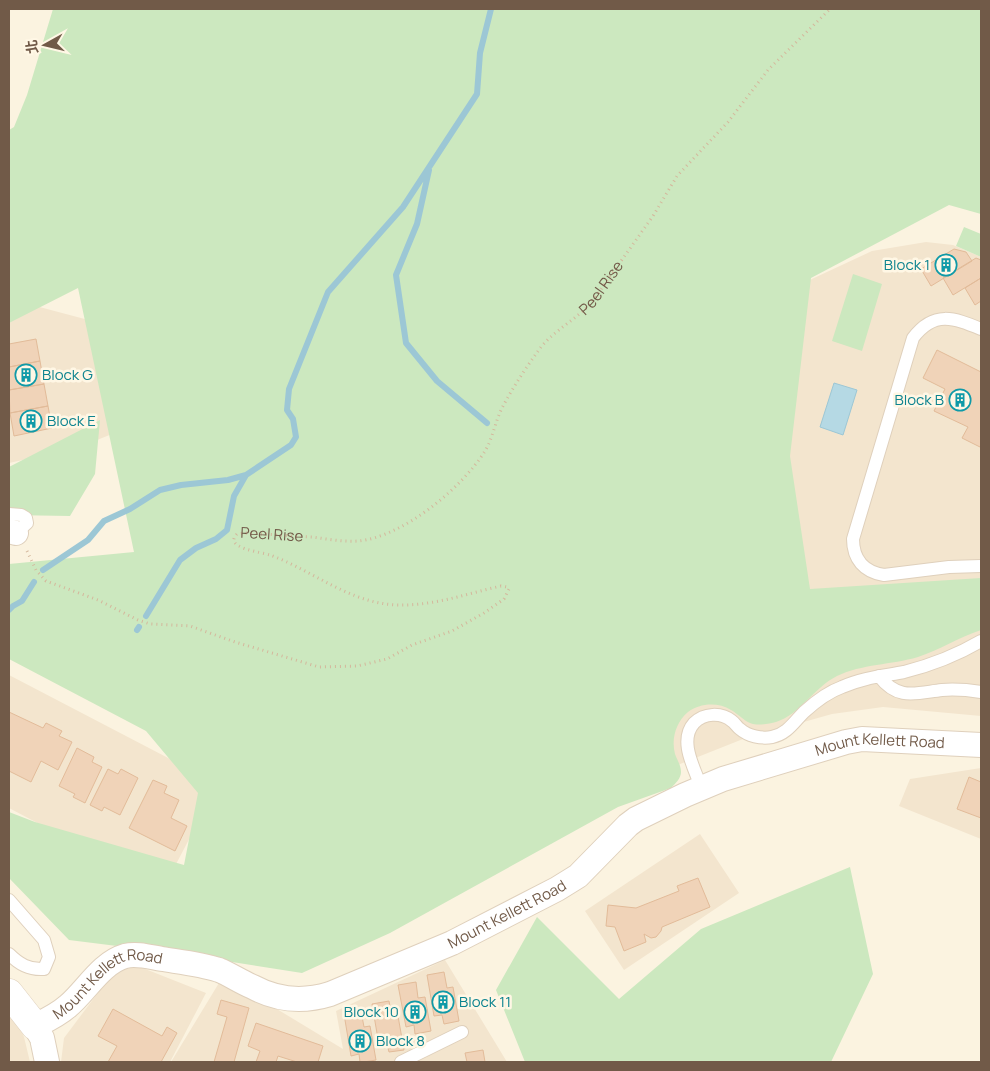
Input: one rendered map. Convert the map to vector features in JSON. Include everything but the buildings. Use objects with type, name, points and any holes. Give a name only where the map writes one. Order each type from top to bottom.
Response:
[{"type":"street","name":"Mount Kellett Road","points":[[35,1026],[62,1012],[110,964],[120,958],[132,955],[217,969],[261,991],[286,998],[306,999],[330,994],[452,942],[557,889],[578,876],[636,819],[701,787],[862,739],[981,746]]},
{"type":"street","name":"Mount Kellett Road","points":[[9,992],[42,1038],[47,1062]]},
{"type":"lane","points":[[981,330],[961,321],[941,319],[924,326],[913,338],[853,539],[853,549],[856,558],[863,566],[876,574],[884,575],[949,567],[981,566]]},
{"type":"lane","points":[[701,787],[687,744],[690,729],[700,718],[707,715],[722,715],[746,733],[754,736],[771,737],[788,730],[815,702],[853,682],[927,666],[948,658],[981,641]]},
{"type":"lane","points":[[879,676],[892,690],[902,693],[911,694],[946,690],[981,692]]},
{"type":"lane","points":[[9,900],[44,940],[49,957],[44,969],[36,970],[18,963],[9,954]]},
{"type":"lane","points":[[400,1062],[462,1032]]},
{"type":"path","name":"Peel Rise","points":[[11,526],[22,541],[38,574],[41,578],[52,584],[98,600],[145,622],[190,626],[244,645],[319,667],[357,666],[381,661],[418,642],[452,631],[491,609],[508,595],[509,589],[507,587],[501,586],[433,602],[397,604],[377,602],[344,592],[276,557],[236,546],[233,539],[237,534],[244,533],[341,540],[367,539],[399,529],[441,500],[485,451],[503,408],[541,347],[555,332],[583,312],[592,302],[653,216],[677,176],[728,122],[768,70],[830,9]]},
{"type":"shaded area","points":[[926,242],[953,245],[981,257],[981,716],[883,707],[832,714],[743,739],[645,778],[527,412],[872,251]]},
{"type":"shaded area","points":[[32,305],[96,322],[127,428],[77,448],[9,463],[9,309]]},
{"type":"shaded area","points":[[9,675],[218,784],[163,889],[9,808]]},
{"type":"shaded area","points":[[981,768],[981,839],[899,806],[910,779]]},
{"type":"shaded area","points":[[700,834],[739,893],[624,970],[585,911]]},
{"type":"shaded area","points":[[445,960],[507,1062],[171,1062],[222,978],[343,1049],[336,1011]]},
{"type":"shaded area","points":[[130,963],[206,993],[170,1062],[61,1062],[64,1038],[118,966]]},
{"type":"shaded area","points":[[9,1012],[24,1037],[30,1062],[9,1062]]},
{"type":"green space","points":[[53,9],[981,9],[981,214],[949,205],[811,278],[790,456],[810,589],[981,578],[981,630],[918,657],[856,669],[837,676],[821,687],[793,713],[776,722],[753,724],[747,722],[726,707],[715,705],[703,705],[693,709],[680,721],[674,737],[675,754],[681,774],[671,788],[618,807],[390,933],[302,973],[181,954],[69,940],[9,878],[9,812],[35,822],[184,865],[198,793],[146,731],[9,659],[9,564],[134,552],[78,288],[9,323],[9,130],[14,127],[27,95]]},
{"type":"green space","points":[[964,227],[981,234],[981,257],[956,246]]},
{"type":"green space","points":[[853,274],[882,284],[862,351],[832,341]]},
{"type":"green space","points":[[100,420],[95,474],[70,516],[9,515],[9,467]]},
{"type":"green space","points":[[850,867],[873,974],[831,1062],[525,1062],[496,990],[537,917],[619,999],[701,929]]},
{"type":"water","points":[[834,383],[857,390],[843,435],[820,427]]},
{"type":"waterway","points":[[43,570],[88,540],[104,521],[130,509],[160,490],[181,485],[228,480],[246,475],[291,445],[296,437],[293,419],[287,410],[289,389],[328,292],[403,207],[477,94],[480,53],[491,9]]},
{"type":"waterway","points":[[429,170],[417,224],[396,275],[406,343],[437,381],[487,423]]},
{"type":"waterway","points":[[146,616],[180,560],[196,548],[216,539],[227,530],[234,496],[246,475]]},
{"type":"waterway","points":[[9,610],[22,601],[34,582]]},
{"type":"place","name":"Block 1","points":[[946,265]]},
{"type":"place","name":"Block G","points":[[26,375]]},
{"type":"place","name":"Block B","points":[[960,400]]},
{"type":"place","name":"Block E","points":[[31,421]]},
{"type":"place","name":"Block 11","points":[[443,1002]]},
{"type":"place","name":"Block 10","points":[[415,1012]]},
{"type":"place","name":"Block 8","points":[[360,1041]]}]
